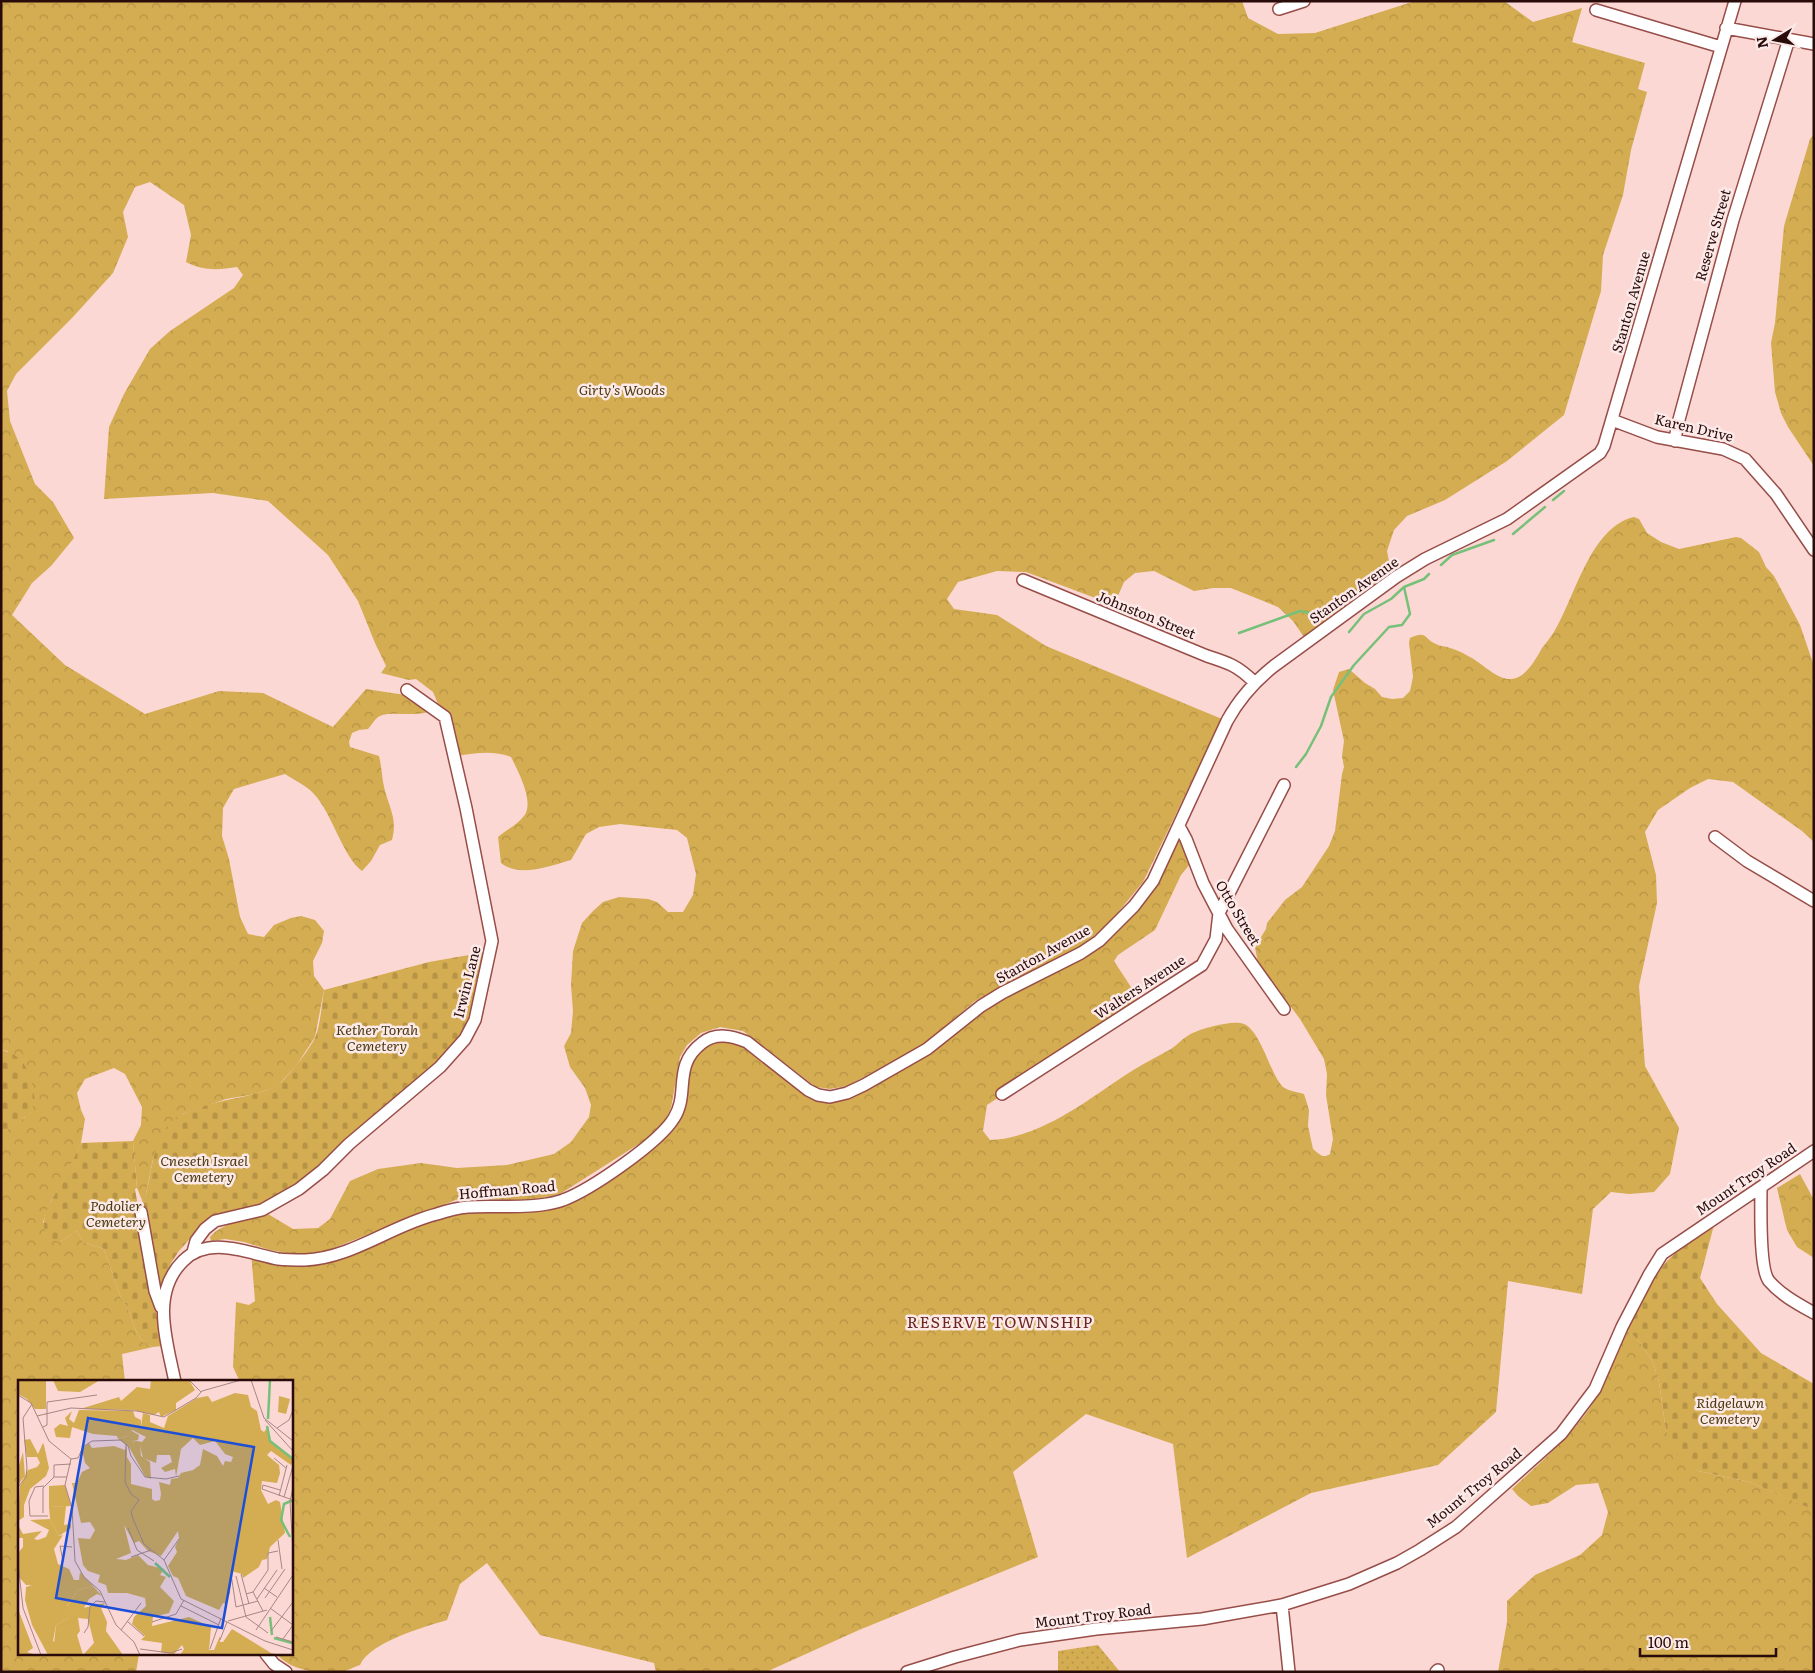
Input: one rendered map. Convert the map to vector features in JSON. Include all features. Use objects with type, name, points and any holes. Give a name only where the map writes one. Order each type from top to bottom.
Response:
[{"type":"street","points":[[1279,9],[1304,1]]},
{"type":"street","name":"Stanton Avenue","points":[[830,1097],[847,1093],[904,1063],[927,1049],[981,1006],[1099,941],[1134,906],[1153,881],[1227,721],[1254,682],[1396,577],[1425,559],[1507,520],[1600,453],[1612,420],[1735,1]]},
{"type":"street","points":[[1596,10],[1721,47]]},
{"type":"street","points":[[1726,28],[1814,44]]},
{"type":"street","name":"Reserve Street","points":[[1675,441],[1718,271],[1789,39]]},
{"type":"street","name":"Karen Drive","points":[[1612,420],[1657,437],[1723,449],[1745,459],[1776,494],[1814,550]]},
{"type":"street","name":"Johnston Street","points":[[1023,580],[1207,656],[1227,662],[1241,669],[1254,682]]},
{"type":"street","name":"Irwin Lane","points":[[193,1252],[196,1241],[205,1229],[215,1221],[262,1210],[299,1189],[323,1170],[349,1144],[440,1066],[465,1039],[475,1020],[492,941],[468,817],[444,717],[407,690]]},
{"type":"street","name":"Walters Avenue","points":[[1002,1094],[1202,964],[1216,939],[1219,913],[1284,785]]},
{"type":"street","name":"Otto Street","points":[[1179,826],[1203,883],[1227,929],[1284,1009]]},
{"type":"street","points":[[1715,836],[1747,861],[1814,901]]},
{"type":"street","name":"Hoffman Road","points":[[193,1252],[225,1247],[279,1259],[308,1260],[337,1254],[433,1215],[466,1207],[525,1206],[563,1200],[596,1182],[649,1146],[668,1126],[675,1118],[679,1107],[686,1063],[691,1051],[706,1039],[714,1036],[725,1035],[747,1042],[808,1090],[818,1095],[830,1097]]},
{"type":"street","name":"Mount Troy Road","points":[[907,1672],[963,1654],[1020,1640],[1096,1629],[1202,1619],[1282,1606],[1349,1584],[1397,1563],[1456,1527],[1561,1434],[1595,1389],[1622,1327],[1662,1254],[1814,1151]]},
{"type":"street","points":[[1761,1188],[1762,1254],[1768,1279],[1791,1299],[1814,1313]]},
{"type":"street","points":[[141,1212],[155,1291],[162,1311],[175,1380]]},
{"type":"street","points":[[162,1311],[168,1283],[183,1260],[193,1252]]},
{"type":"street","points":[[1282,1606],[1289,1672]]},
{"type":"street","points":[[268,1656],[274,1664],[286,1672]]},
{"type":"green space","name":"Girty's Woods","points":[[1,1],[1242,1],[1248,18],[1278,34],[1315,33],[1415,1],[1504,1],[1533,22],[1582,8],[1572,42],[1645,63],[1638,89],[1647,92],[1631,150],[1623,195],[1603,255],[1601,291],[1564,415],[1507,461],[1445,500],[1407,516],[1394,530],[1387,551],[1390,567],[1393,572],[1304,637],[1293,621],[1278,607],[1231,588],[1194,591],[1154,571],[1135,573],[1124,582],[1114,605],[1026,572],[997,571],[958,582],[947,599],[954,609],[997,615],[1046,646],[1222,719],[1143,882],[1106,927],[1075,950],[975,1001],[921,1047],[847,1086],[830,1089],[816,1087],[743,1031],[720,1027],[701,1033],[687,1045],[680,1057],[671,1108],[663,1124],[653,1135],[560,1194],[527,1201],[461,1198],[326,1251],[297,1255],[270,1250],[244,1242],[225,1239],[211,1241],[210,1237],[229,1224],[268,1214],[293,1229],[318,1228],[330,1219],[350,1181],[378,1169],[421,1163],[457,1168],[507,1165],[554,1154],[571,1142],[589,1117],[591,1105],[585,1088],[570,1067],[564,1046],[571,1033],[573,951],[582,923],[603,902],[619,897],[648,899],[657,902],[668,912],[683,912],[693,895],[696,874],[687,838],[677,830],[620,824],[599,827],[586,834],[571,860],[544,868],[526,870],[517,870],[501,863],[498,837],[521,820],[527,811],[528,804],[518,770],[511,757],[491,753],[457,756],[447,714],[438,704],[433,692],[416,679],[409,680],[381,673],[386,666],[358,601],[328,555],[268,501],[213,493],[104,499],[109,427],[124,394],[150,349],[170,331],[234,288],[243,275],[237,267],[211,269],[198,267],[186,262],[191,235],[184,205],[150,182],[135,187],[123,212],[128,237],[113,273],[72,318],[16,374],[7,391],[10,421],[35,484],[53,502],[74,538],[51,566],[32,583],[12,615],[65,665],[145,714],[219,691],[263,693],[333,727],[366,689],[405,695],[428,712],[382,715],[368,729],[352,733],[349,742],[350,747],[379,756],[385,789],[394,821],[392,840],[380,845],[371,861],[362,871],[349,856],[326,812],[314,794],[285,774],[234,789],[223,808],[222,836],[229,859],[240,917],[248,934],[264,937],[274,925],[301,916],[315,920],[324,931],[322,943],[313,961],[314,976],[324,990],[315,1037],[296,1066],[276,1087],[255,1094],[226,1099],[183,1114],[161,1139],[153,1159],[145,1199],[142,1200],[137,1188],[133,1141],[141,1125],[142,1107],[125,1074],[114,1068],[85,1079],[77,1093],[85,1119],[81,1143],[64,1180],[52,1199],[43,1222],[60,1242],[77,1231],[83,1242],[104,1249],[121,1298],[127,1306],[137,1333],[143,1342],[153,1347],[122,1354],[125,1380],[18,1380],[18,1656],[139,1656],[136,1672],[1,1672],[1,1134],[25,1117],[8,1051],[1,1050]]},
{"type":"green space","points":[[1814,134],[1814,466],[1781,413],[1775,392],[1771,343],[1775,323],[1784,226],[1810,139]]},
{"type":"green space","points":[[1634,517],[1639,519],[1647,533],[1661,542],[1679,549],[1736,537],[1741,538],[1759,552],[1766,567],[1774,576],[1800,625],[1814,666],[1814,842],[1802,831],[1733,782],[1708,779],[1690,788],[1658,810],[1645,832],[1656,875],[1657,903],[1639,986],[1645,1066],[1679,1128],[1670,1174],[1654,1192],[1629,1194],[1611,1192],[1593,1209],[1582,1294],[1508,1281],[1496,1412],[1438,1465],[1311,1493],[1187,1558],[1173,1444],[1086,1414],[1013,1472],[1038,1557],[859,1630],[766,1672],[656,1672],[654,1663],[540,1635],[487,1563],[460,1584],[447,1620],[412,1631],[386,1642],[375,1649],[360,1665],[341,1672],[306,1670],[290,1665],[279,1656],[292,1656],[292,1380],[239,1380],[233,1367],[236,1302],[249,1305],[255,1301],[251,1252],[309,1260],[433,1215],[563,1200],[669,1126],[686,1063],[706,1039],[736,1037],[818,1095],[864,1085],[981,1006],[1081,953],[1134,906],[1179,826],[1194,859],[1181,875],[1155,930],[1118,955],[1114,961],[1142,1004],[987,1105],[983,1131],[990,1140],[1029,1132],[1066,1114],[1135,1069],[1171,1049],[1193,1033],[1221,1024],[1240,1023],[1247,1026],[1259,1040],[1273,1071],[1283,1087],[1304,1094],[1309,1110],[1308,1126],[1313,1149],[1321,1155],[1330,1154],[1333,1139],[1326,1095],[1327,1074],[1324,1059],[1300,1019],[1258,963],[1255,947],[1266,929],[1267,923],[1285,900],[1302,887],[1329,846],[1335,831],[1344,767],[1342,756],[1344,741],[1333,690],[1339,672],[1349,669],[1375,689],[1382,697],[1392,699],[1403,698],[1410,691],[1413,677],[1410,638],[1422,635],[1437,645],[1463,653],[1501,677],[1508,679],[1522,675],[1531,666],[1554,632],[1595,549],[1606,534],[1619,523]]},
{"type":"green space","name":"Kether Torah Cemetery","points":[[486,952],[478,991],[470,1017],[459,1037],[440,1060],[328,1158],[282,1195],[262,1206],[202,1225],[179,1251],[159,1289],[142,1200],[145,1198],[159,1139],[170,1123],[193,1110],[258,1093],[279,1084],[308,1050],[315,1038],[320,1021],[324,990],[429,962]]},
{"type":"green space","points":[[1,1050],[14,1055],[24,1064],[32,1082],[35,1101],[26,1116],[1,1134]]},
{"type":"green space","name":"Podolier Cemetery","points":[[133,1141],[137,1188],[135,1189],[162,1346],[153,1347],[143,1342],[137,1333],[127,1306],[121,1298],[104,1249],[83,1242],[77,1231],[60,1242],[50,1238],[45,1231],[44,1223],[50,1204],[81,1143]]},
{"type":"green space","points":[[1800,1174],[1814,1200],[1814,1258],[1797,1247],[1787,1230],[1777,1188]]},
{"type":"green space","name":"Ridgelawn Cemetery","points":[[1714,1225],[1700,1278],[1717,1304],[1761,1353],[1814,1384],[1814,1512],[1807,1507],[1750,1482],[1698,1471],[1678,1456],[1666,1431],[1659,1382],[1653,1362],[1638,1340],[1627,1330],[1650,1285],[1668,1260],[1690,1241]]},
{"type":"green space","points":[[1627,1330],[1638,1340],[1653,1362],[1659,1382],[1666,1431],[1698,1471],[1750,1482],[1808,1507],[1814,1512],[1814,1672],[1498,1672],[1507,1622],[1507,1601],[1535,1575],[1580,1555],[1602,1535],[1608,1512],[1598,1483],[1576,1485],[1548,1503],[1531,1506],[1512,1489],[1557,1446],[1588,1410],[1596,1398]]},
{"type":"green space","points":[[1098,1645],[1120,1672],[1058,1672],[1058,1651]]},
{"type":"waterway","points":[[1553,500],[1564,491]]},
{"type":"waterway","points":[[1513,534],[1545,507]]},
{"type":"waterway","points":[[1441,565],[1452,555],[1494,540]]},
{"type":"waterway","points":[[1349,632],[1364,614],[1391,599],[1404,587],[1424,579],[1429,574]]},
{"type":"waterway","points":[[1296,767],[1306,754],[1321,726],[1331,697],[1354,665],[1389,627],[1402,625],[1410,614],[1404,587]]},
{"type":"waterway","points":[[1239,633],[1300,611],[1319,615]]},
{"type":"district","name":"RESERVE TOWNSHIP","points":[[1000,1322]]},
{"type":"park label","name":"Cneseth Israel Cemetery","points":[[204,1170]]}]
